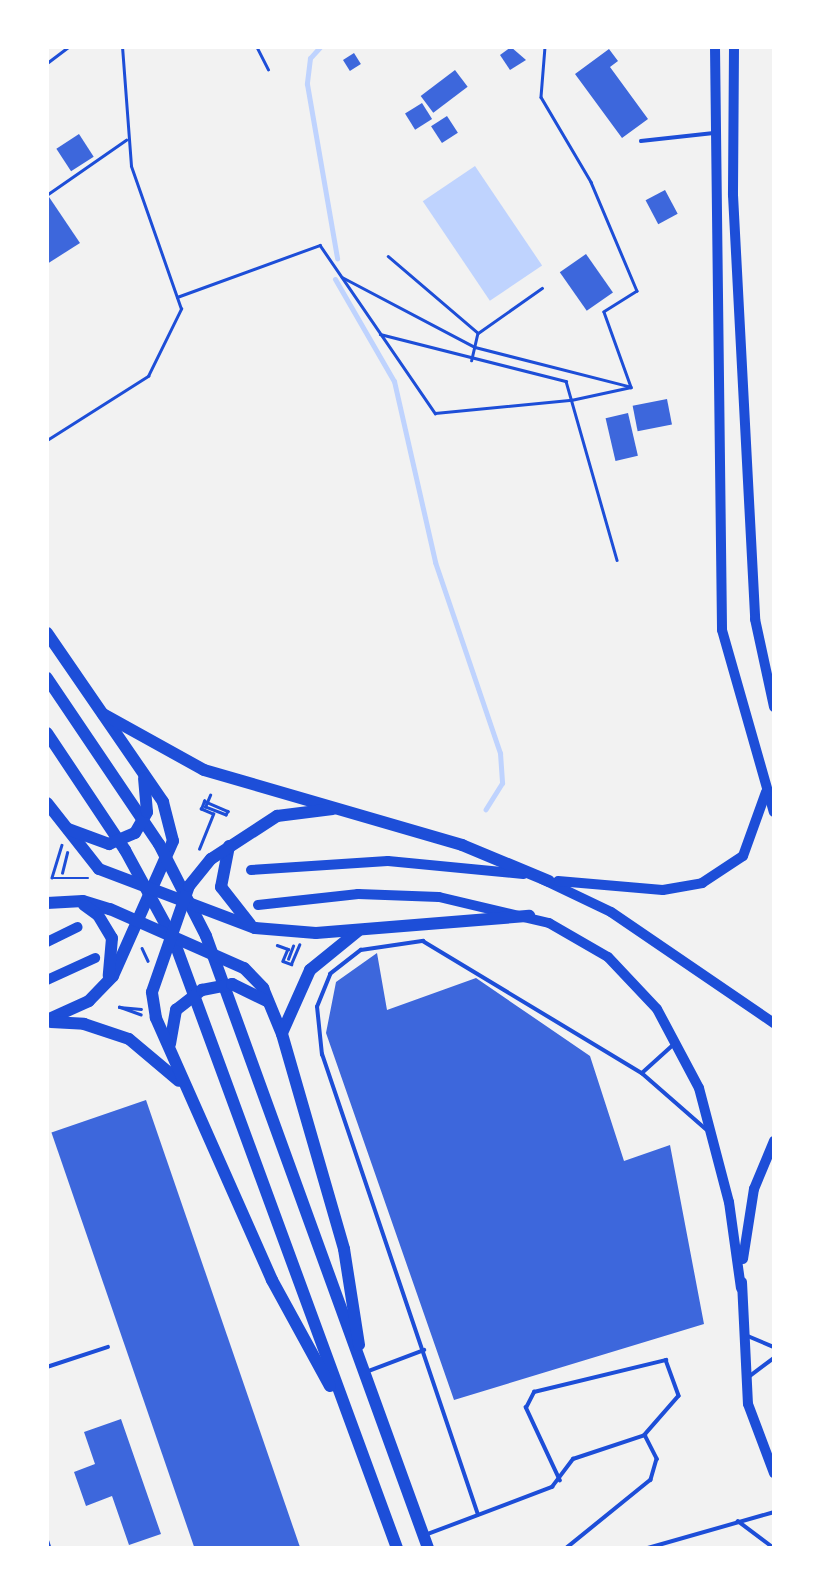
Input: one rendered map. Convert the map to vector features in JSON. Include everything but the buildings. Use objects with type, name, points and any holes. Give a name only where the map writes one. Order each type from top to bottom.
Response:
[{"type":"main road","points":[[715,47],[722,630],[766,792],[774,812]]},
{"type":"main road","points":[[734,47],[733,195],[755,619],[774,707]]},
{"type":"main road","points":[[47,632],[141,767],[173,829],[142,922],[104,990],[47,1021]]},
{"type":"main road","points":[[47,678],[159,844],[194,910],[426,1542]]},
{"type":"main road","points":[[103,714],[204,770],[462,845],[549,881],[611,912],[774,1023]]},
{"type":"main road","points":[[47,733],[125,850],[173,938],[397,1548]]},
{"type":"main road","points":[[55,817],[91,842],[124,840],[147,812],[141,767]]},
{"type":"main road","points":[[251,870],[388,861],[480,867],[549,881],[663,890],[702,883],[748,849],[766,792]]},
{"type":"main road","points":[[47,803],[55,817],[99,869],[255,928],[294,933],[529,916]]},
{"type":"main road","points":[[333,809],[276,816],[233,840],[198,872],[170,935],[152,992],[170,1049],[272,1280],[351,1424]]},
{"type":"main road","points":[[233,840],[221,864],[221,887],[255,928]]},
{"type":"main road","points":[[258,905],[400,894],[529,916],[608,957],[644,992],[677,1041],[711,1134],[741,1287]]},
{"type":"main road","points":[[47,903],[70,900],[142,922],[244,968],[273,1006],[344,1249],[363,1373]]},
{"type":"main road","points":[[70,900],[98,915],[112,939],[104,990]]},
{"type":"main road","points":[[47,942],[78,927]]},
{"type":"main road","points":[[282,1034],[310,970],[362,928]]},
{"type":"main road","points":[[47,980],[95,958]]},
{"type":"main road","points":[[170,1049],[176,1010],[202,990],[232,984],[273,1006]]},
{"type":"main road","points":[[47,1021],[83,1024],[129,1040],[164,1063],[190,1095]]},
{"type":"main road","points":[[774,1140],[749,1211],[741,1287],[745,1379],[754,1427],[774,1473]]},
{"type":"lane","points":[[641,141],[714,133]]},
{"type":"lane","points":[[478,1515],[424,1350],[321,1055],[317,1007],[330,974],[361,950],[423,941],[642,1073],[711,1134]]},
{"type":"lane","points":[[642,1073],[677,1041]]},
{"type":"lane","points":[[743,1333],[774,1347]]},
{"type":"lane","points":[[47,1367],[108,1347]]},
{"type":"lane","points":[[363,1373],[424,1350]]},
{"type":"lane","points":[[745,1379],[774,1358]]},
{"type":"lane","points":[[426,1542],[478,1515],[560,1481],[573,1459],[645,1435],[679,1396],[666,1360],[534,1392],[526,1408],[560,1481]]},
{"type":"lane","points":[[567,1548],[652,1480],[657,1459],[645,1435]]},
{"type":"lane","points":[[648,1548],[774,1512]]},
{"type":"lane","points":[[738,1521],[774,1548]]},
{"type":"lane","points":[[47,1539],[50,1548]]},
{"type":"path","points":[[47,63],[68,47]]},
{"type":"path","points":[[47,440],[148,376],[181,309],[126,140],[122,47]]},
{"type":"path","points":[[257,47],[268,69]]},
{"type":"path","points":[[545,47],[541,97],[591,181],[637,291],[604,312],[631,387]]},
{"type":"path","points":[[48,194],[126,140]]},
{"type":"path","points":[[177,297],[320,245],[435,413],[571,400],[631,387]]},
{"type":"path","points":[[388,256],[478,333]]},
{"type":"path","points":[[339,275],[475,347],[631,387]]},
{"type":"path","points":[[472,360],[478,333],[542,288]]},
{"type":"path","points":[[380,334],[472,360],[566,381],[617,560]]},
{"type":"path","points":[[198,850],[213,814],[201,809],[204,801],[228,811],[205,807],[210,795]]},
{"type":"path","points":[[62,873],[69,847],[61,845],[52,878],[68,882],[70,874],[96,880]]},
{"type":"path","points":[[263,940],[288,949],[283,961],[291,964],[300,942],[288,959]]},
{"type":"path","points":[[136,1004],[145,1007],[142,1015],[119,1007],[141,1009]]},
{"type":"water","points":[[475,166],[542,265],[490,301],[423,201]]},
{"type":"waterway","points":[[320,47],[310,58],[307,84],[337,258]]},
{"type":"waterway","points":[[335,279],[394,381],[435,562],[500,753],[502,783],[486,809]]}]
